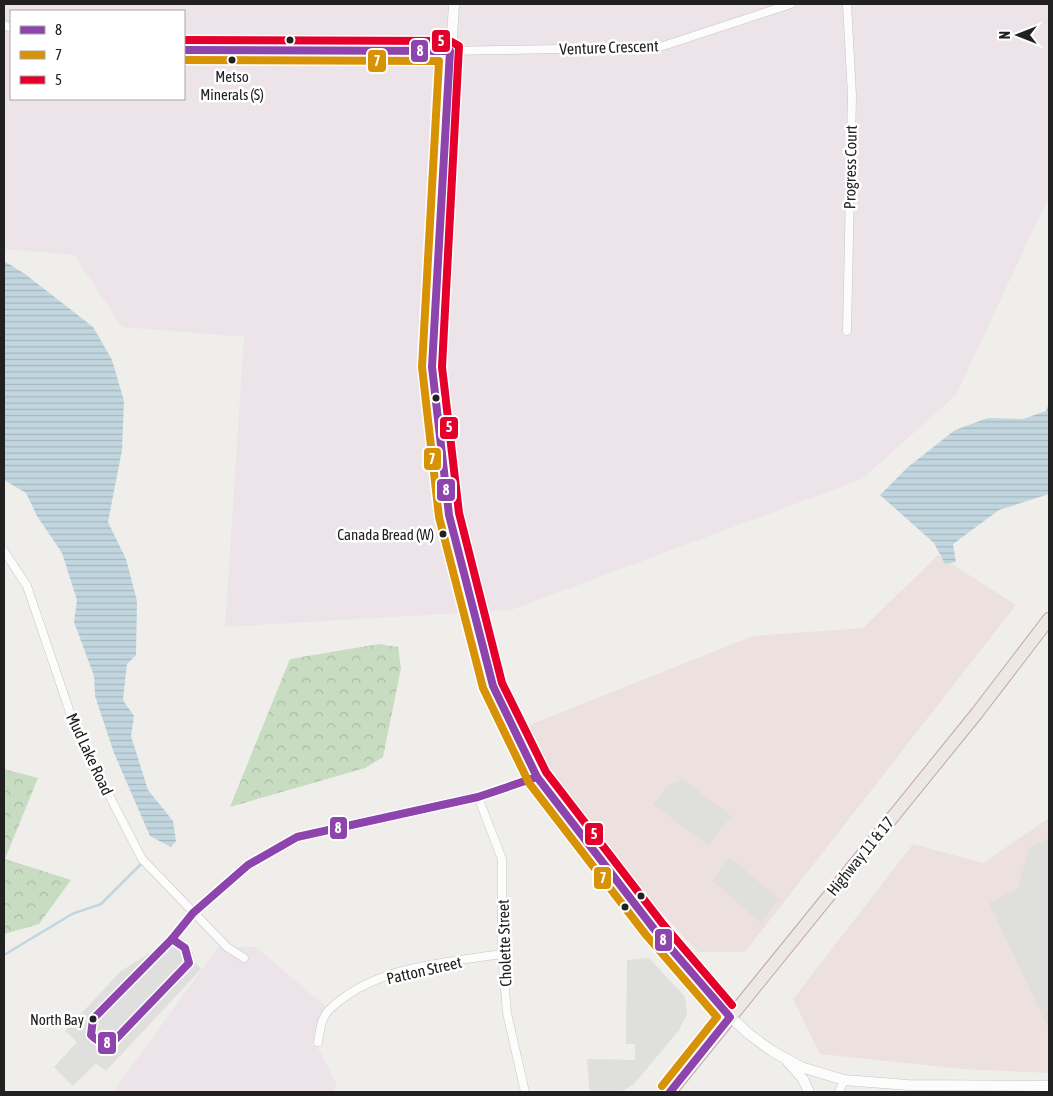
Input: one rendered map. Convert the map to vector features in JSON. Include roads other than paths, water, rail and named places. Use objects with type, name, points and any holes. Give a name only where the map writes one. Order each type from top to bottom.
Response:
[{"type":"highway","name":"Highway 11 & 17","points":[[670,1092],[1014,667],[1049,619]]},
{"type":"highway","points":[[1014,667],[1049,632]]},
{"type":"street","points":[[454,4],[432,368],[449,515],[493,686],[537,777],[654,929],[730,1017],[761,1043],[786,1059],[809,1070],[844,1080],[908,1085],[1049,1086]]},
{"type":"street","name":"Venture Crescent","points":[[185,50],[450,51],[660,47],[791,4]]},
{"type":"street","name":"Progress Court","points":[[846,4],[852,96],[847,331]]},
{"type":"street","name":"Mud Lake Road","points":[[4,551],[26,586],[77,732],[142,859],[193,913]]},
{"type":"street","points":[[172,939],[181,943],[186,948],[190,955],[189,963],[113,1042],[101,1043],[95,1040],[91,1035],[93,1020],[172,939],[193,913],[248,865],[297,837],[478,797],[537,777]]},
{"type":"street","name":"Cholette Street","points":[[478,797],[502,859],[502,954],[507,1013],[525,1092]]},
{"type":"street","points":[[193,913],[227,947],[244,958]]},
{"type":"street","name":"Patton Street","points":[[318,1042],[321,1024],[328,1011],[365,986],[413,969],[502,954]]},
{"type":"street","points":[[786,1059],[803,1079],[809,1092]]},
{"type":"street","points":[[839,1092],[844,1080]]},
{"type":"water","points":[[4,261],[25,274],[93,327],[112,360],[124,401],[122,450],[108,522],[126,559],[137,601],[136,655],[127,664],[123,700],[134,716],[131,736],[148,790],[173,821],[176,841],[171,847],[150,836],[114,753],[95,696],[94,676],[74,622],[77,600],[62,553],[37,516],[26,493],[4,480]]},
{"type":"water","points":[[1049,403],[1049,494],[999,510],[953,544],[956,562],[945,564],[934,543],[880,495],[908,467],[955,430],[988,418],[1023,419],[1046,411]]},
{"type":"waterway","points":[[4,955],[72,914],[101,904],[141,864]]},
{"type":"place","name":"Metso Minerals (S)","points":[[232,60]]},
{"type":"place","name":"Canada Bread (W)","points":[[443,534]]},
{"type":"place","name":"North Bay","points":[[93,1019]]}]
